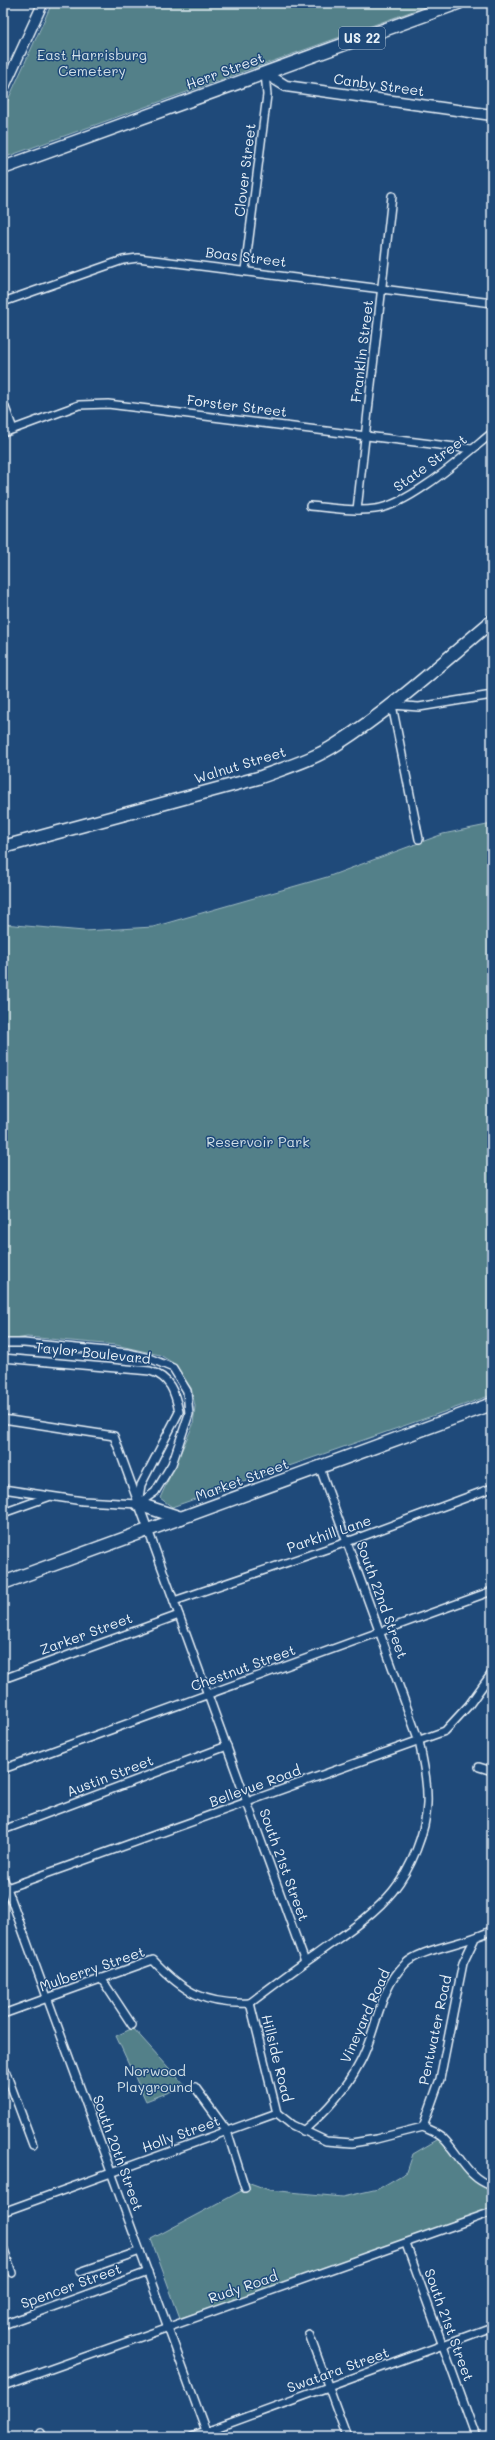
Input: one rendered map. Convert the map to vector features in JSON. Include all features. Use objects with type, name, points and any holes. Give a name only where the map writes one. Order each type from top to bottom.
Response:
[{"type":"main road","name":"Herr Street","points":[[3,168],[458,3]]},
{"type":"main road","name":"Canby Street","points":[[265,73],[286,86],[492,114]]},
{"type":"main road","name":"Walnut Street","points":[[3,847],[258,778],[298,763],[336,745],[392,704],[492,621]]},
{"type":"main road","name":"Market Street","points":[[3,1583],[492,1404]]},
{"type":"main road","points":[[138,1504],[181,1518]]},
{"type":"street","points":[[3,90],[43,3]]},
{"type":"street","name":"Clover Street","points":[[245,270],[267,95],[265,73]]},
{"type":"street","name":"Franklin Street","points":[[357,510],[392,196]]},
{"type":"street","name":"Boas Street","points":[[3,302],[123,260],[155,259],[492,302]]},
{"type":"street","points":[[3,402],[13,429]]},
{"type":"street","name":"Forster Street","points":[[3,433],[79,406],[108,404],[472,449]]},
{"type":"street","name":"State Street","points":[[310,506],[357,510],[376,509],[394,505],[472,449],[492,432]]},
{"type":"street","points":[[419,839],[392,704],[419,707],[492,695]]},
{"type":"street","name":"Taylor Boulevard","points":[[3,1343],[24,1343],[128,1353],[149,1358],[173,1368],[188,1391],[189,1414],[172,1464],[155,1492],[138,1504]]},
{"type":"street","name":"Taylor Boulevard","points":[[3,1358],[150,1371],[161,1375],[172,1387],[179,1412],[141,1485],[138,1504]]},
{"type":"street","name":"South 21st Street","points":[[3,1419],[114,1436],[305,1962]]},
{"type":"street","name":"South 22nd Street","points":[[320,1468],[381,1632],[419,1741]]},
{"type":"street","points":[[3,1488],[102,1503],[138,1504]]},
{"type":"street","name":"Parkhill Lane","points":[[174,1601],[347,1542],[492,1488]]},
{"type":"street","points":[[3,1513],[49,1496]]},
{"type":"street","name":"Chestnut Street","points":[[3,1769],[492,1591]]},
{"type":"street","name":"Zarker Street","points":[[3,1678],[179,1615]]},
{"type":"street","name":"Bellevue Road","points":[[5,1889],[445,1731],[469,1705],[492,1673]]},
{"type":"street","name":"Hillside Road","points":[[419,1741],[425,1773],[427,1805],[423,1829],[407,1867],[394,1890],[384,1901],[351,1929],[250,2003],[277,2113],[303,2131],[326,2141],[352,2143],[376,2139],[423,2127]]},
{"type":"street","name":"Austin Street","points":[[3,1830],[227,1746]]},
{"type":"street","points":[[479,1767],[492,1771]]},
{"type":"street","name":"South 20th Street","points":[[3,1877],[5,1889],[47,1998],[207,2434]]},
{"type":"street","name":"Vineyard Road","points":[[303,2131],[324,2113],[359,2066],[386,1994],[394,1977],[405,1963],[418,1956],[474,1940],[492,1930]]},
{"type":"street","name":"Pentwater Road","points":[[423,2127],[440,2079],[463,1963],[474,1940]]},
{"type":"street","name":"Mulberry Street","points":[[3,2014],[153,1960],[187,1991],[207,1999],[230,2004],[250,2003]]},
{"type":"street","points":[[101,1978],[132,2025]]},
{"type":"street","points":[[5,2070],[33,2145]]},
{"type":"street","points":[[195,2087],[227,2131],[245,2188]]},
{"type":"street","name":"Holly Street","points":[[3,2212],[277,2113]]},
{"type":"street","points":[[423,2127],[442,2137],[468,2171],[482,2183],[492,2186]]},
{"type":"street","name":"Rudy Road","points":[[3,2386],[406,2244],[492,2212]]},
{"type":"street","name":"South 21st Street","points":[[406,2244],[476,2437]]},
{"type":"street","points":[[3,2248],[12,2273]]},
{"type":"street","points":[[80,2272],[140,2251]]},
{"type":"street","name":"Spencer Street","points":[[3,2325],[148,2272]]},
{"type":"street","name":"Swatara Street","points":[[192,2437],[207,2434],[328,2387],[492,2327]]},
{"type":"street","points":[[309,2334],[347,2437]]},
{"type":"green space","name":"East Harrisburg Cemetery","points":[[52,3],[435,3],[3,158],[3,111]]},
{"type":"green space","name":"Reservoir Park","points":[[492,824],[492,1395],[172,1507],[160,1498],[193,1425],[195,1406],[191,1388],[173,1363],[160,1355],[116,1345],[27,1337],[3,1341],[3,924],[84,931],[153,927],[327,877],[443,834]]},
{"type":"green space","name":"Norwood Playground","points":[[133,2028],[185,2086],[146,2101],[116,2036]]},
{"type":"green space","points":[[442,2137],[468,2171],[492,2186],[492,2212],[406,2244],[180,2318],[151,2239],[245,2189],[242,2180],[269,2190],[343,2197],[378,2189],[407,2172],[413,2154]]}]
